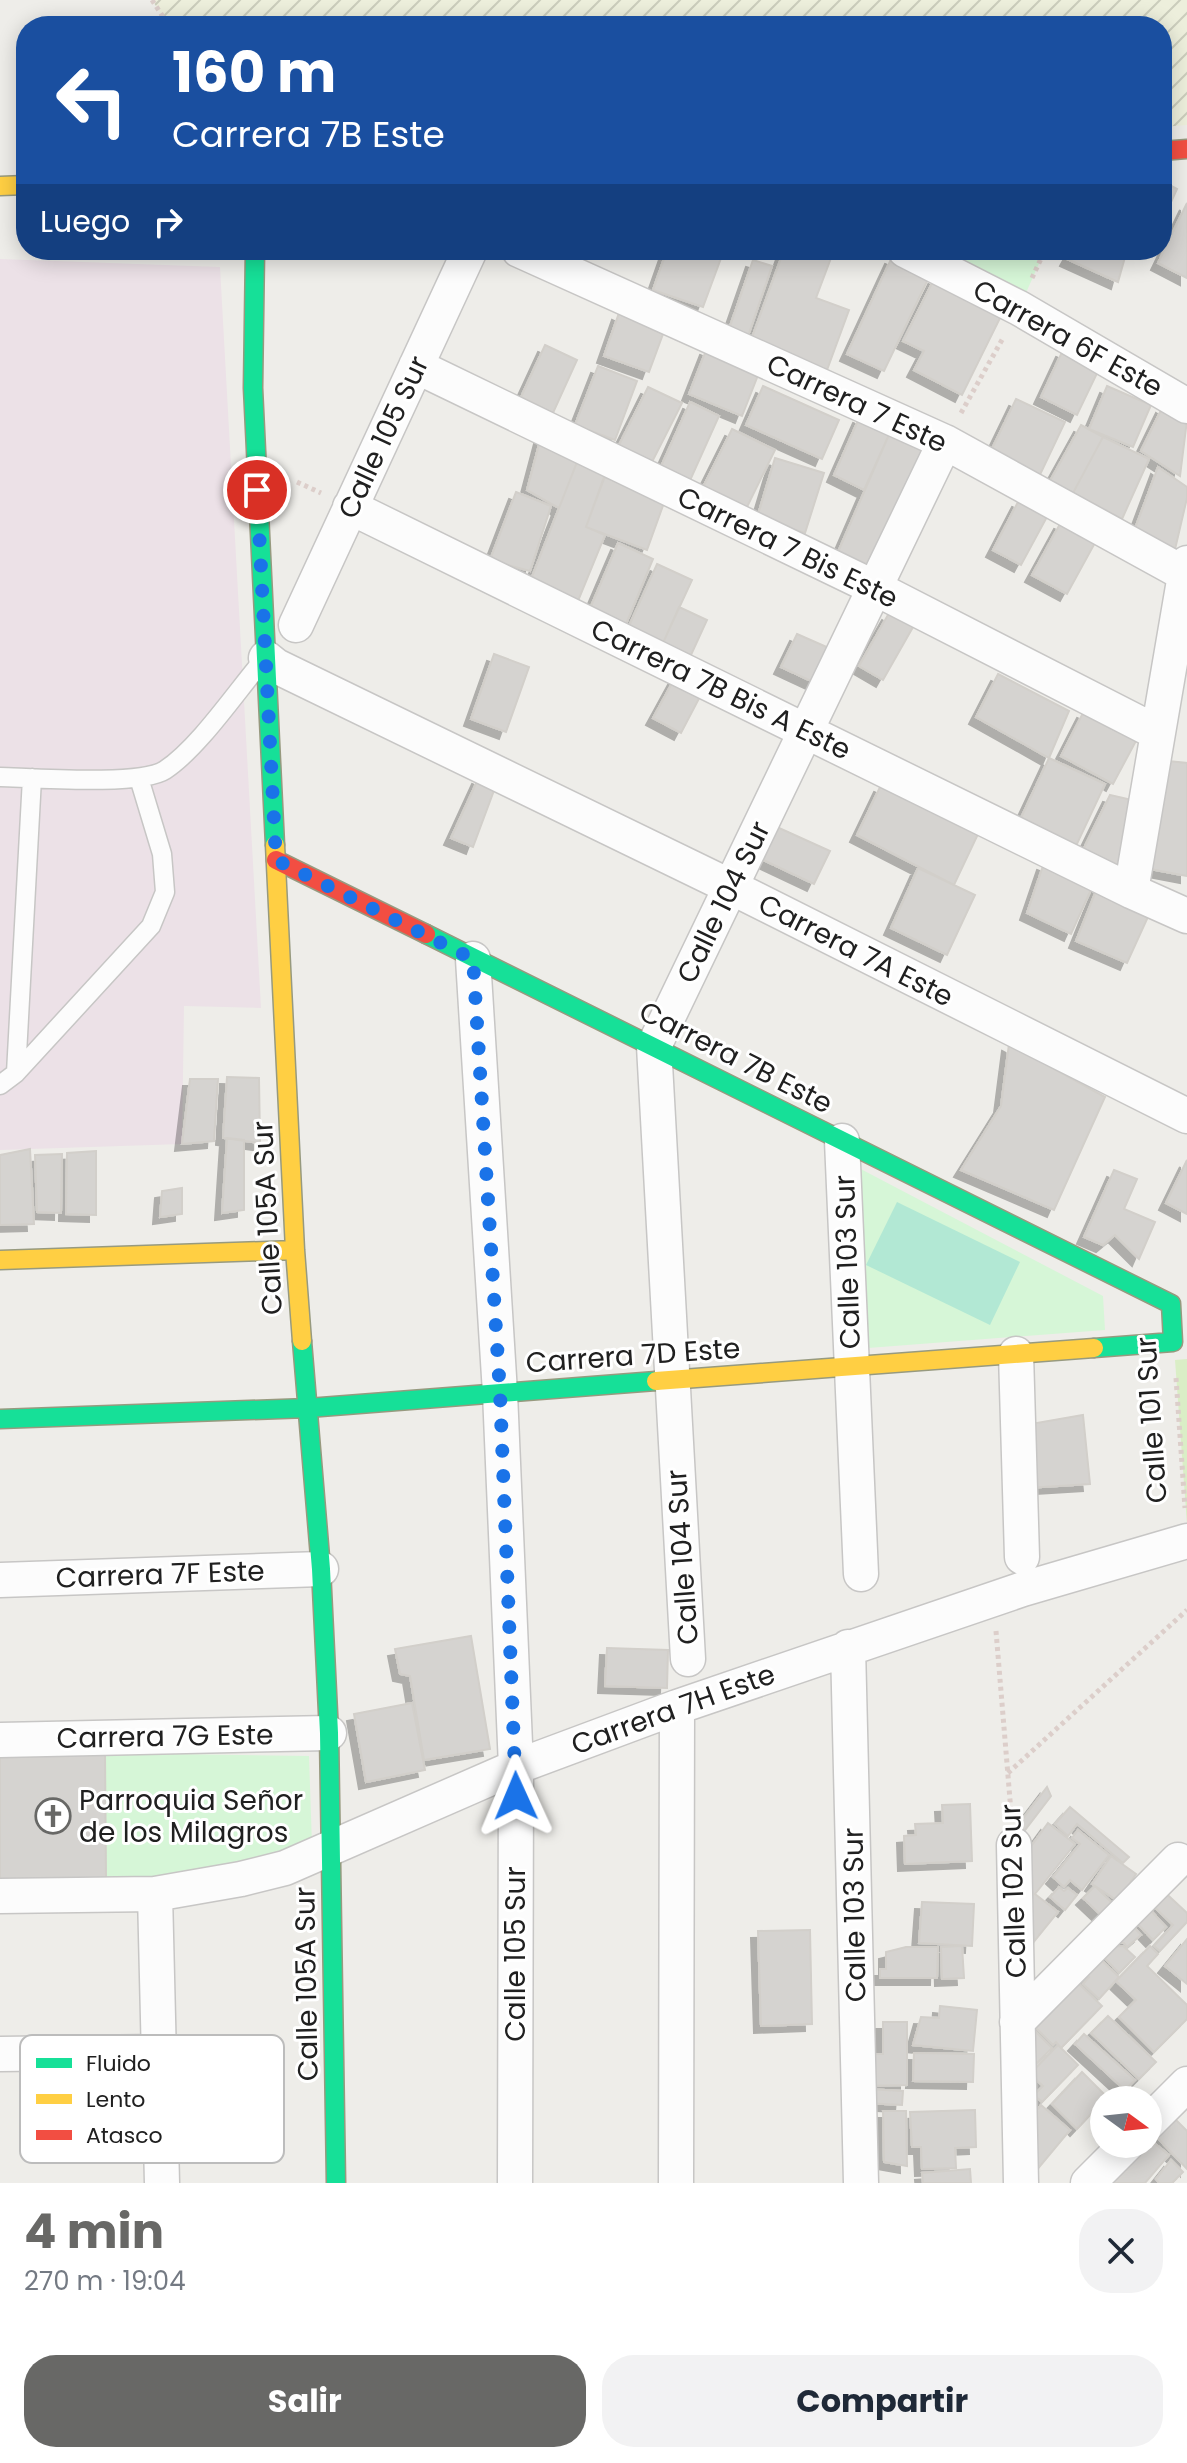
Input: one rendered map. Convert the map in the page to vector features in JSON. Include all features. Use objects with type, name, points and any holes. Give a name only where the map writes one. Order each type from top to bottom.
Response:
[{"type":"street","name":"Calle 105A Sur","points":[[255,260],[253,388],[256,462],[295,1250],[321,1569],[329,1733],[336,2183]]},
{"type":"street","name":"Calle 105 Sur","points":[[296,625],[465,260]]},
{"type":"street","name":"Carrera 7 Este","points":[[541,260],[945,442],[1186,568]]},
{"type":"street","name":"Carrera 6F Este","points":[[925,260],[1019,308],[1187,406]]},
{"type":"street","name":"Carrera 7 Bis Este","points":[[416,366],[875,588],[1158,733]]},
{"type":"street","name":"Calle 104 Sur","points":[[688,1659],[654,1046],[945,442]]},
{"type":"street","name":"Carrera 7B Bis A Este","points":[[350,507],[1187,916]]},
{"type":"street","points":[[1131,891],[1186,568]]},
{"type":"street","name":"Carrera 7A Este","points":[[266,658],[1187,1116]]},
{"type":"street","name":"Carrera 7B Este","points":[[276,860],[1171,1304]]},
{"type":"street","name":"Calle 105 Sur","points":[[473,959],[500,1393],[516,1767],[515,2183]]},
{"type":"street","name":"Calle 103 Sur","points":[[842,1141],[861,1574]]},
{"type":"street","points":[[0,1260],[295,1250]]},
{"type":"street","name":"Calle 101 Sur","points":[[1171,1304],[1173,1342]]},
{"type":"street","name":"Carrera 7D Este","points":[[0,1419],[308,1408],[1173,1342]]},
{"type":"street","points":[[1016,1354],[1022,1557]]},
{"type":"street","name":"Carrera 7H Este","points":[[0,1896],[155,1894],[285,1868],[516,1767],[677,1707],[848,1647],[1180,1539]]},
{"type":"street","name":"Carrera 7F Este","points":[[0,1580],[321,1569]]},
{"type":"street","name":"Calle 103 Sur","points":[[848,1647],[861,2183]]},
{"type":"street","points":[[676,2183],[677,1707]]},
{"type":"street","name":"Carrera 7G Este","points":[[0,1740],[329,1733]]},
{"type":"street","name":"Calle 102 Sur","points":[[1014,1845],[1021,2183]]},
{"type":"street","points":[[1017,2022],[1178,1860]]},
{"type":"street","points":[[155,1894],[159,2035]]},
{"type":"street","points":[[0,2054],[20,2054]]},
{"type":"street","points":[[1162,2109],[1187,2084]]},
{"type":"street","points":[[1088,2183],[1113,2158]]},
{"type":"street","points":[[162,2163],[162,2183]]},
{"type":"lane","points":[[0,777],[139,778],[163,772],[187,752],[266,658]]},
{"type":"lane","points":[[16,1073],[32,778]]},
{"type":"lane","points":[[0,1085],[16,1073],[151,926],[165,892],[162,854],[139,778]]},
{"type":"path","points":[[945,442],[1019,308],[1041,260]]},
{"type":"path","points":[[256,462],[350,507]]},
{"type":"path","name":"Calle 101 Sur","points":[[1173,1342],[1180,1539]]},
{"type":"path","name":"Calle 102 Sur","points":[[993,1600],[1014,1845]]},
{"type":"path","points":[[1008,1773],[1187,1610]]},
{"type":"shaded area","points":[[0,259],[220,267],[261,1008],[184,1006],[182,1144],[0,1150]]},
{"type":"green space","points":[[152,0],[1187,0],[1187,125],[1172,126],[1172,16],[162,16]]},
{"type":"green space","points":[[955,260],[1041,260],[1025,295]]},
{"type":"green space","points":[[855,1166],[1103,1296],[1105,1330],[868,1348]]},
{"type":"green space","points":[[897,1202],[1020,1262],[990,1325],[866,1265]]},
{"type":"green space","points":[[1187,1359],[1187,1524],[1175,1360]]},
{"type":"green space","points":[[105,1753],[309,1756],[312,1845],[237,1866],[163,1876],[106,1878]]},
{"type":"building","points":[[1187,203],[1187,278],[1158,263],[1159,260],[1172,260],[1172,234]]},
{"type":"building","points":[[664,260],[720,260],[703,307],[653,290]]},
{"type":"building","points":[[753,260],[772,266],[747,339],[728,332]]},
{"type":"building","points":[[780,260],[830,260],[816,298],[849,310],[827,370],[750,343]]},
{"type":"building","points":[[891,260],[898,260],[930,275],[884,371],[847,354]]},
{"type":"building","points":[[1069,260],[1124,260],[1118,282]]},
{"type":"building","points":[[935,277],[1003,312],[962,395],[914,370],[924,351],[903,341]]},
{"type":"building","points":[[619,313],[663,334],[649,372],[604,356]]},
{"type":"building","points":[[545,345],[577,360],[553,413],[521,397]]},
{"type":"building","points":[[707,348],[760,370],[742,416],[689,394]]},
{"type":"building","points":[[1063,350],[1100,367],[1077,415],[1041,397]]},
{"type":"building","points":[[598,366],[637,381],[615,440],[575,425]]},
{"type":"building","points":[[763,386],[839,420],[822,459],[746,425]]},
{"type":"building","points":[[1107,386],[1151,405],[1133,447],[1089,429]]},
{"type":"building","points":[[648,387],[682,403],[651,464],[618,447]]},
{"type":"building","points":[[1016,399],[1065,422],[1038,479],[989,455]]},
{"type":"building","points":[[690,402],[719,416],[688,485],[659,471]]},
{"type":"building","points":[[1163,406],[1187,420],[1180,476],[1141,451]]},
{"type":"building","points":[[860,416],[891,430],[864,490],[834,475]]},
{"type":"building","points":[[1081,425],[1103,437],[1073,493],[1050,481]]},
{"type":"building","points":[[732,429],[775,450],[746,509],[703,487]]},
{"type":"building","points":[[891,430],[927,445],[871,575],[835,559]]},
{"type":"building","points":[[541,437],[579,457],[559,508],[527,490]]},
{"type":"building","points":[[1103,437],[1149,459],[1122,519],[1073,493]]},
{"type":"building","points":[[579,457],[608,468],[586,527],[605,535],[578,601],[530,582]]},
{"type":"building","points":[[775,458],[824,473],[805,533],[757,518]]},
{"type":"building","points":[[1158,467],[1187,487],[1173,558],[1133,534]]},
{"type":"building","points":[[604,477],[665,500],[647,550],[586,527]]},
{"type":"building","points":[[516,492],[551,506],[530,571],[490,560]]},
{"type":"building","points":[[1019,500],[1048,515],[1021,565],[993,550]]},
{"type":"building","points":[[1061,522],[1096,541],[1067,594],[1032,575]]},
{"type":"building","points":[[618,543],[653,559],[626,624],[589,611]]},
{"type":"building","points":[[657,564],[692,580],[663,643],[629,626]]},
{"type":"building","points":[[679,607],[707,620],[691,655],[663,643]]},
{"type":"building","points":[[889,613],[913,627],[883,680],[859,666]]},
{"type":"building","points":[[797,634],[829,648],[813,682],[781,667]]},
{"type":"building","points":[[494,654],[529,667],[506,732],[471,719]]},
{"type":"building","points":[[677,674],[704,689],[681,733],[653,718]]},
{"type":"building","points":[[998,674],[1069,711],[1049,758],[976,717]]},
{"type":"building","points":[[1084,711],[1137,739],[1113,784],[1061,756]]},
{"type":"building","points":[[1049,758],[1105,784],[1076,846],[1020,820]]},
{"type":"building","points":[[1168,761],[1187,763],[1187,876],[1150,869]]},
{"type":"building","points":[[479,777],[496,785],[473,847],[451,838]]},
{"type":"building","points":[[881,785],[979,832],[954,885],[857,835]]},
{"type":"building","points":[[1110,795],[1132,800],[1122,867],[1083,850]]},
{"type":"building","points":[[768,823],[830,851],[814,884],[753,855]]},
{"type":"building","points":[[1044,863],[1094,883],[1071,934],[1027,913]]},
{"type":"building","points":[[918,868],[975,895],[947,955],[891,928]]},
{"type":"building","points":[[1098,886],[1152,908],[1127,963],[1076,941]]},
{"type":"building","points":[[1009,1044],[1105,1097],[1054,1210],[961,1170],[1001,1106]]},
{"type":"building","points":[[227,1077],[259,1078],[260,1143],[223,1138]]},
{"type":"building","points":[[190,1079],[218,1079],[214,1141],[182,1144]]},
{"type":"building","points":[[227,1138],[244,1140],[244,1210],[222,1213]]},
{"type":"building","points":[[30,1149],[34,1224],[0,1225],[0,1155]]},
{"type":"building","points":[[96,1151],[96,1215],[66,1214],[67,1153]]},
{"type":"building","points":[[62,1154],[61,1213],[37,1212],[35,1155]]},
{"type":"building","points":[[1187,1160],[1187,1214],[1166,1203]]},
{"type":"building","points":[[1114,1170],[1137,1179],[1124,1209],[1155,1222],[1139,1259],[1115,1235],[1103,1245],[1084,1237]]},
{"type":"building","points":[[182,1188],[182,1214],[160,1217],[162,1191]]},
{"type":"building","points":[[1083,1415],[1090,1484],[1027,1488],[1025,1425]]},
{"type":"building","points":[[471,1636],[490,1749],[424,1760],[410,1676],[400,1674],[395,1649]]},
{"type":"building","points":[[607,1648],[668,1650],[667,1688],[605,1686]]},
{"type":"building","points":[[412,1703],[425,1770],[366,1782],[354,1714]]},
{"type":"building","name":"Parroquia Señor de los Milagros","points":[[105,1753],[106,1878],[0,1879],[0,1755]]},
{"type":"building","points":[[1047,1787],[1051,1796],[1022,1834],[1015,1829]]},
{"type":"building","points":[[970,1804],[972,1861],[905,1864],[904,1836],[916,1835],[915,1824],[943,1823],[942,1805]]},
{"type":"building","points":[[1070,1807],[1129,1857],[1123,1863],[1077,1824],[1068,1836],[1055,1824]]},
{"type":"building","points":[[1048,1823],[1075,1844],[1035,1894],[1058,1912],[1024,1954],[1016,1867]]},
{"type":"building","points":[[1078,1830],[1109,1855],[1082,1890],[1070,1880],[1064,1887],[1053,1877],[1080,1844],[1072,1838]]},
{"type":"building","points":[[1111,1856],[1136,1874],[1118,1901],[1092,1884]]},
{"type":"building","points":[[1156,1884],[1187,1913],[1187,1922],[1160,1951],[1154,1946],[1173,1925],[1144,1897]]},
{"type":"building","points":[[1095,1886],[1121,1912],[1103,1917],[1083,1898]]},
{"type":"building","points":[[1059,1887],[1064,1891],[1068,1888],[1077,1895],[1065,1910],[1050,1897]]},
{"type":"building","points":[[1142,1901],[1166,1927],[1153,1940],[1128,1914]]},
{"type":"building","points":[[922,1902],[974,1904],[972,1946],[919,1943]]},
{"type":"building","points":[[1125,1917],[1141,1935],[1127,1947],[1124,1943],[1107,1943]]},
{"type":"building","points":[[810,1930],[812,2024],[761,2026],[758,1931]]},
{"type":"building","points":[[1187,1939],[1187,1984],[1165,1966]]},
{"type":"building","points":[[962,1946],[964,1978],[942,1979],[941,1947]]},
{"type":"building","points":[[1123,1946],[1135,1957],[1119,1973],[1095,1948]]},
{"type":"building","points":[[1150,1946],[1158,1954],[1147,1966],[1187,2005],[1187,2019],[1154,2052],[1119,2017],[1136,2000],[1116,1981]]},
{"type":"building","points":[[906,1947],[938,1947],[937,1978],[880,1978],[880,1969],[886,1969],[886,1952]]},
{"type":"building","points":[[1092,1951],[1119,1977],[1099,1999],[1083,1984],[1089,1977],[1077,1966]]},
{"type":"building","points":[[1078,1983],[1102,2006],[1061,2048],[1056,2042],[1053,2045],[1036,2028]]},
{"type":"building","points":[[940,2006],[977,2010],[973,2051],[913,2045],[921,2017],[939,2018]]},
{"type":"building","points":[[1108,2016],[1156,2062],[1139,2079],[1091,2033]]},
{"type":"building","points":[[883,2022],[907,2022],[907,2085],[865,2086],[865,2054],[883,2054]]},
{"type":"building","points":[[1021,2023],[1031,2027],[1052,2048],[1029,2071]]},
{"type":"building","points":[[1084,2034],[1135,2080],[1129,2086],[1121,2086],[1075,2044]]},
{"type":"building","points":[[1058,2045],[1078,2065],[1042,2102],[1034,2095],[1043,2086],[1030,2074]]},
{"type":"building","points":[[914,2053],[974,2054],[973,2082],[913,2081]]},
{"type":"building","points":[[1082,2072],[1096,2086],[1090,2086],[1090,2115],[1077,2129],[1052,2104]]},
{"type":"building","points":[[866,2089],[903,2091],[902,2105],[865,2103]]},
{"type":"building","points":[[1041,2105],[1070,2130],[1026,2183],[1023,2127]]},
{"type":"building","points":[[975,2110],[976,2147],[955,2148],[956,2168],[922,2169],[921,2147],[912,2147],[910,2112]]},
{"type":"building","points":[[883,2111],[906,2111],[907,2166],[884,2162]]},
{"type":"building","points":[[1167,2111],[1187,2131],[1187,2169],[1162,2143],[1162,2117]]},
{"type":"building","points":[[1162,2149],[1169,2155],[1145,2183],[1113,2183],[1104,2176],[1121,2158],[1162,2158]]},
{"type":"building","points":[[1171,2160],[1183,2172],[1172,2183],[1159,2183],[1156,2179]]},
{"type":"building","points":[[970,2169],[971,2183],[923,2183],[922,2173]]},
{"type":"traffic: fast","points":[[255,260],[253,388],[275,845]]},
{"type":"traffic: fast","points":[[426,934],[1171,1304],[1173,1342],[1094,1348]]},
{"type":"traffic: fast","points":[[302,1341],[321,1569],[329,1733],[336,2183]]},
{"type":"traffic: fast","points":[[0,1419],[308,1408],[656,1381]]},
{"type":"traffic: slow","points":[[0,186],[16,185]]},
{"type":"traffic: slow","points":[[275,845],[302,1341]]},
{"type":"traffic: slow","points":[[0,1260],[295,1250]]},
{"type":"traffic: slow","points":[[656,1381],[1094,1348]]},
{"type":"traffic: jam","points":[[1172,150],[1187,149]]},
{"type":"traffic: jam","points":[[276,860],[426,934]]},
{"type":"place","name":"Parroquia Señor de los Milagros","points":[[53,1816]]},
{"type":"route","points":[[257,490],[276,860],[473,959],[500,1393],[516,1796]]}]
